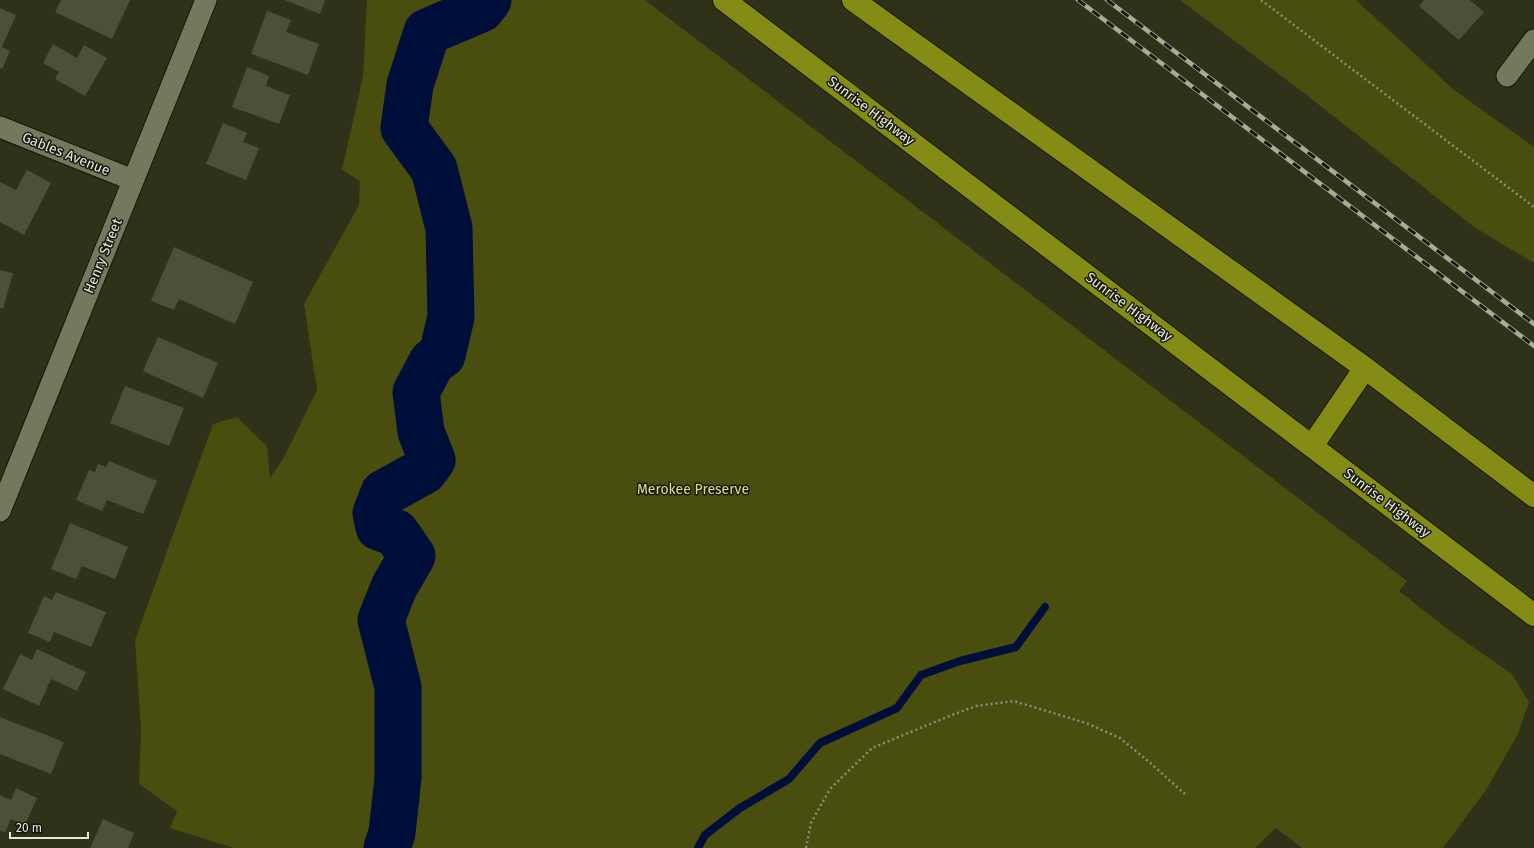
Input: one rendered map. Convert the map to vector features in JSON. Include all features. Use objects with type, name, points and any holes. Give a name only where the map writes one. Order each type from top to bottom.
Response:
[{"type":"highway","name":"Sunrise Highway","points":[[724,0],[1534,615]]},
{"type":"highway","points":[[853,0],[1365,368],[1534,496]]},
{"type":"highway","points":[[1312,446],[1365,368]]},
{"type":"street","name":"Henry Street","points":[[0,511],[206,0]]},
{"type":"street","points":[[1507,76],[1534,40]]},
{"type":"street","name":"Gables Avenue","points":[[0,127],[133,180]]},
{"type":"path","points":[[1261,0],[1534,206]]},
{"type":"path","points":[[806,848],[811,823],[830,789],[872,748],[976,706],[1014,701],[1086,723],[1120,738],[1185,794]]},
{"type":"green space","name":"Merokee Preserve","points":[[367,0],[645,0],[1407,581],[1399,591],[1450,631],[1512,674],[1529,702],[1518,734],[1486,790],[1443,848],[1302,848],[1276,828],[1255,848],[234,848],[170,828],[177,811],[139,784],[141,730],[135,640],[213,424],[237,417],[267,446],[270,478],[284,457],[317,390],[304,304],[359,205],[360,181],[342,170],[363,76]]},
{"type":"green space","points":[[1180,0],[1356,0],[1454,90],[1534,147],[1534,263],[1474,227],[1304,93]]},
{"type":"building","points":[[61,0],[130,0],[112,39],[55,12]]},
{"type":"building","points":[[285,0],[325,0],[320,14]]},
{"type":"building","points":[[1424,0],[1470,0],[1484,12],[1459,40],[1419,6]]},
{"type":"building","points":[[0,8],[16,15],[2,47],[10,51],[2,69],[0,68]]},
{"type":"building","points":[[267,11],[291,20],[286,32],[319,44],[308,75],[251,54]]},
{"type":"building","points":[[53,44],[77,58],[84,45],[107,58],[85,96],[55,79],[59,72],[43,63]]},
{"type":"building","points":[[247,67],[269,76],[266,86],[290,95],[279,124],[232,107]]},
{"type":"building","points":[[223,123],[247,133],[243,142],[259,148],[246,180],[206,164]]},
{"type":"building","points":[[27,170],[51,183],[24,235],[0,222],[0,182],[16,190]]},
{"type":"building","points":[[174,247],[253,282],[235,324],[179,299],[174,310],[151,301]]},
{"type":"building","points":[[0,270],[13,273],[3,309],[0,308]]},
{"type":"building","points":[[158,337],[218,363],[203,398],[143,371]]},
{"type":"building","points":[[125,386],[184,408],[169,446],[110,423]]},
{"type":"building","points":[[109,461],[157,481],[143,514],[107,500],[102,511],[76,500],[89,470],[95,472],[98,464],[106,467]]},
{"type":"building","points":[[70,523],[128,547],[115,579],[82,566],[76,579],[51,569]]},
{"type":"building","points":[[56,592],[106,612],[91,647],[54,632],[50,642],[28,633],[44,596],[52,600]]},
{"type":"building","points":[[37,649],[86,672],[77,691],[51,679],[39,706],[3,689],[20,654],[32,660]]},
{"type":"building","points":[[0,717],[64,742],[51,774],[0,754]]},
{"type":"building","points":[[16,788],[37,798],[25,825],[11,819],[5,833],[0,830],[0,795],[11,800]]},
{"type":"building","points":[[103,819],[134,833],[128,848],[90,848]]},
{"type":"waterway","points":[[387,848],[392,833],[398,778],[398,687],[381,620],[394,587],[412,556],[396,533],[379,527],[376,513],[384,493],[424,471],[432,460],[421,432],[416,392],[432,362],[442,355],[451,317],[449,228],[434,169],[404,128],[410,85],[427,32],[481,9],[488,0]]},
{"type":"waterway","points":[[698,848],[705,835],[740,808],[789,779],[820,743],[897,708],[921,675],[960,661],[1016,647],[1045,607]]},
{"type":"railway","points":[[1078,0],[1534,346]]},
{"type":"railway","points":[[1107,0],[1534,324]]}]
